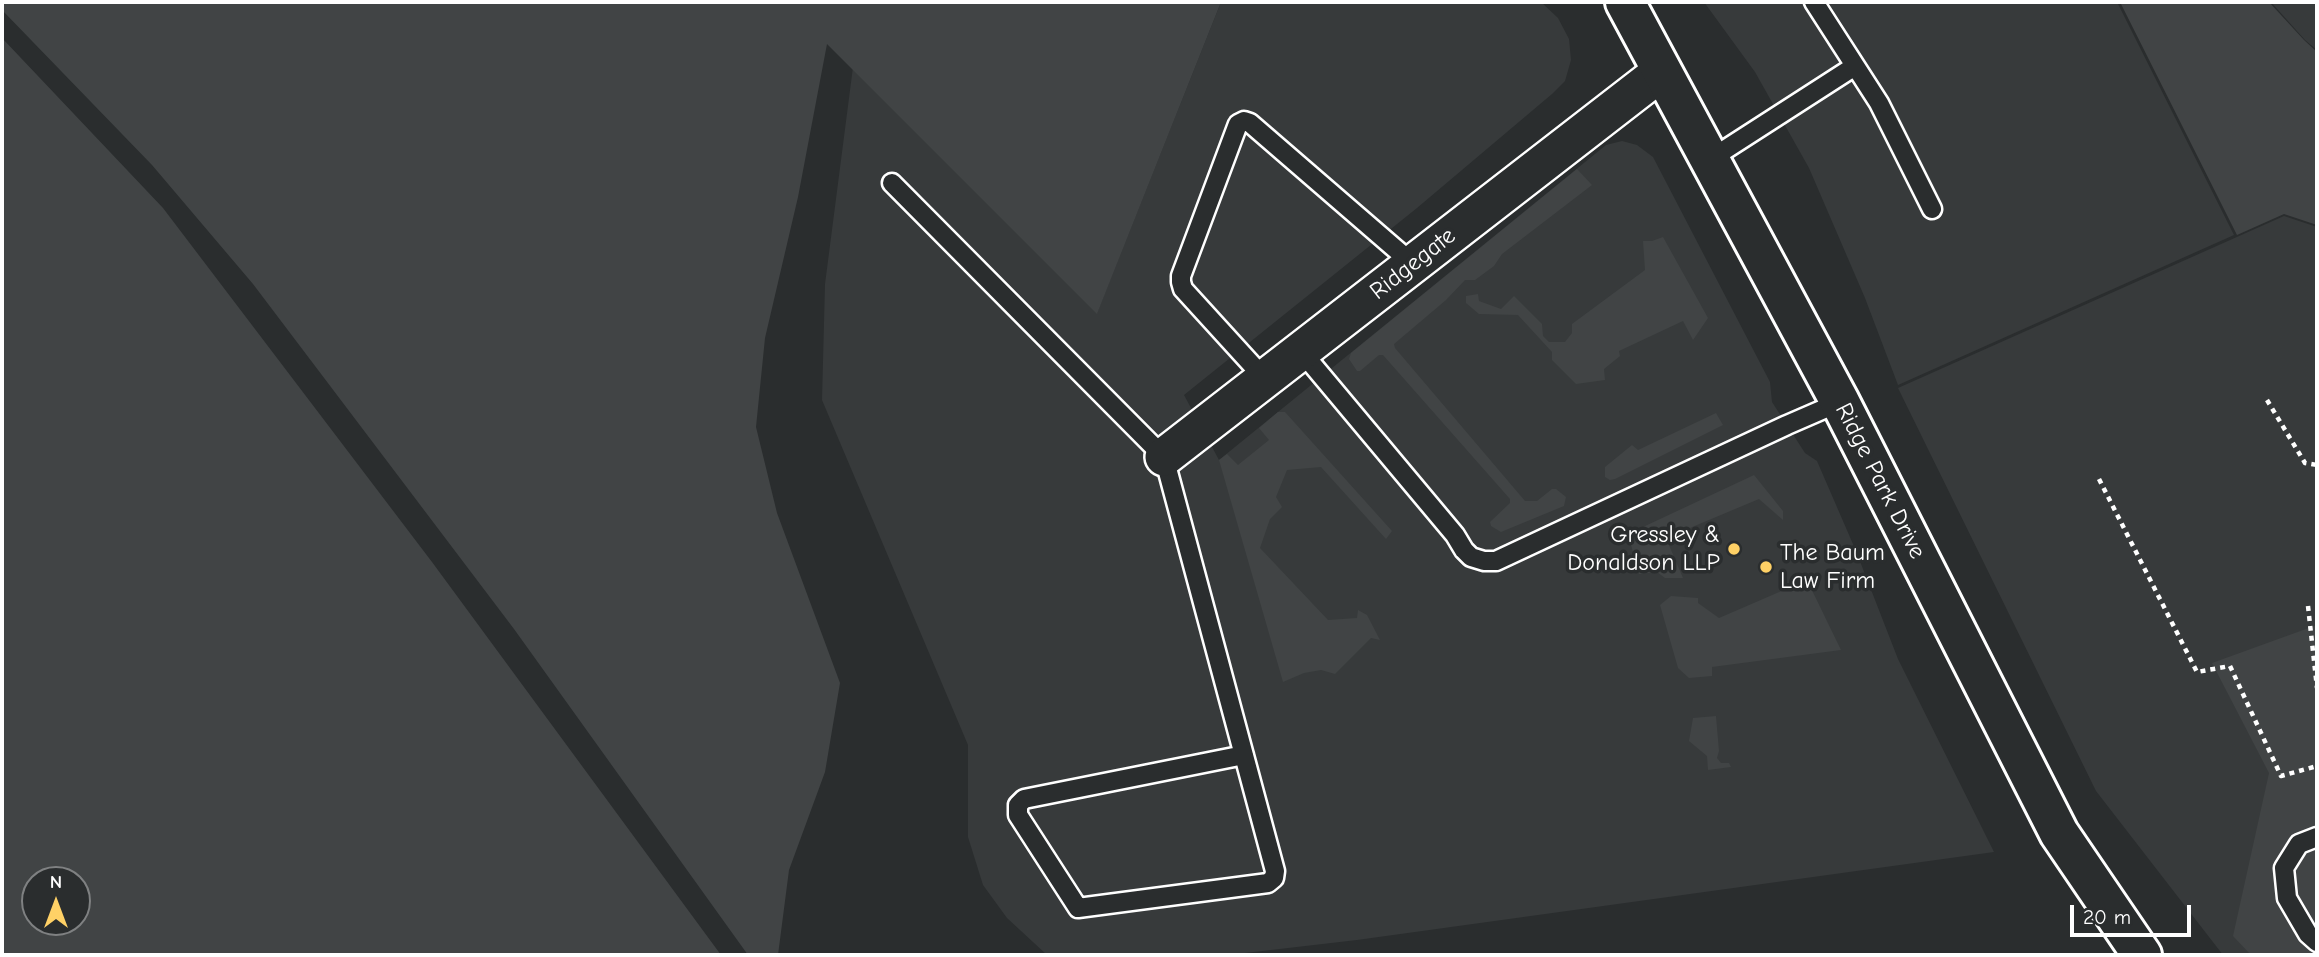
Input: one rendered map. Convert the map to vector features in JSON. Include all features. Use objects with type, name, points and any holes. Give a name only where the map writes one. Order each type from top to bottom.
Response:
[{"type":"street","name":"Ridge Park Drive","points":[[1625,2],[1840,402],[2059,833],[2142,955]]},
{"type":"street","name":"Ridgegate","points":[[1164,457],[1661,72]]},
{"type":"lane","points":[[1814,2],[1879,103],[1932,209]]},
{"type":"lane","points":[[1709,160],[1855,66]]},
{"type":"lane","points":[[1265,379],[1183,289],[1181,282],[1238,124],[1244,121],[1250,123],[1413,264]]},
{"type":"lane","points":[[892,183],[1164,457],[1244,755],[1275,871],[1269,883],[1078,908],[1018,815],[1018,805],[1024,799],[1244,755]]},
{"type":"lane","points":[[1301,351],[1455,535],[1464,550],[1484,561],[1496,561],[1840,402]]},
{"type":"lane","points":[[2317,837],[2299,844],[2284,868],[2287,898],[2308,934],[2317,943]]},
{"type":"path","points":[[2267,400],[2305,463],[2317,465]]},
{"type":"path","points":[[2099,479],[2197,672],[2230,666],[2281,776],[2317,766]]},
{"type":"path","points":[[2308,606],[2317,688]]},
{"type":"shaded area","points":[[2,2],[1221,2],[1097,314],[827,44],[798,197],[765,338],[756,427],[777,513],[840,683],[825,772],[789,870],[778,955],[748,955],[514,629],[253,284],[152,165],[2,10]]},
{"type":"shaded area","points":[[1221,2],[1541,2],[1558,18],[1569,39],[1571,60],[1565,81],[1552,94],[1417,208],[1184,395],[1219,460],[1606,145],[1622,141],[1637,145],[1653,157],[1770,382],[1772,402],[1805,453],[1817,461],[1898,659],[1994,852],[1357,940],[1228,955],[1047,955],[1007,918],[983,885],[968,837],[968,745],[822,400],[825,284],[853,67],[1097,313]]},
{"type":"shaded area","points":[[1704,2],[2117,2],[2234,235],[1898,385],[1865,298],[1809,168],[1755,72]]},
{"type":"shaded area","points":[[2120,2],[2269,2],[2317,52],[2317,225],[2284,214],[2237,235]]},
{"type":"shaded area","points":[[2271,2],[2317,2],[2317,50],[2305,40]]},
{"type":"shaded area","points":[[2,38],[163,208],[432,562],[721,955],[2,955]]},
{"type":"shaded area","points":[[1577,169],[1592,185],[1502,254],[1494,266],[1475,280],[1465,280],[1446,300],[1394,344],[1525,501],[1537,501],[1552,489],[1566,497],[1564,506],[1501,532],[1491,526],[1490,522],[1510,503],[1510,499],[1383,355],[1379,355],[1360,371],[1357,371],[1349,359],[1351,353]]},
{"type":"shaded area","points":[[2284,216],[2317,227],[2317,955],[2223,955],[2096,791],[1898,388]]},
{"type":"shaded area","points":[[1663,237],[1708,318],[1693,340],[1683,321],[1619,351],[1620,356],[1604,369],[1605,380],[1576,384],[1552,360],[1552,352],[1518,315],[1479,314],[1466,303],[1466,296],[1478,294],[1479,301],[1501,309],[1514,296],[1542,324],[1543,336],[1549,342],[1565,342],[1572,333],[1572,324],[1645,270],[1643,241]]},
{"type":"shaded area","points":[[1278,412],[1285,412],[1392,531],[1386,539],[1321,467],[1287,470],[1276,497],[1282,507],[1270,519],[1260,548],[1328,620],[1357,618],[1358,610],[1367,615],[1380,640],[1371,638],[1335,674],[1321,670],[1304,673],[1283,682],[1219,460],[1227,454],[1238,465],[1269,440],[1259,428]]},
{"type":"shaded area","points":[[1716,413],[1723,425],[1615,479],[1605,477],[1605,467],[1632,445],[1638,450]]},
{"type":"shaded area","points":[[1754,475],[1783,511],[1783,520],[1759,499],[1666,538],[1683,578],[1665,578],[1657,572],[1639,574],[1628,534]]},
{"type":"shaded area","points":[[1807,580],[1841,650],[1712,667],[1712,676],[1689,678],[1678,668],[1660,605],[1671,596],[1698,598],[1698,603],[1719,618]]},
{"type":"shaded area","points":[[2317,625],[2317,955],[2251,955],[2233,936],[2269,773],[2212,663]]},
{"type":"shaded area","points":[[1716,716],[1719,751],[1717,758],[1721,763],[1729,763],[1731,767],[1708,770],[1707,756],[1689,741],[1693,718]]},
{"type":"place","name":"Gressley & Donaldson LLP","points":[[1734,549]]},
{"type":"place","name":"The Baum Law Firm","points":[[1766,567]]}]
